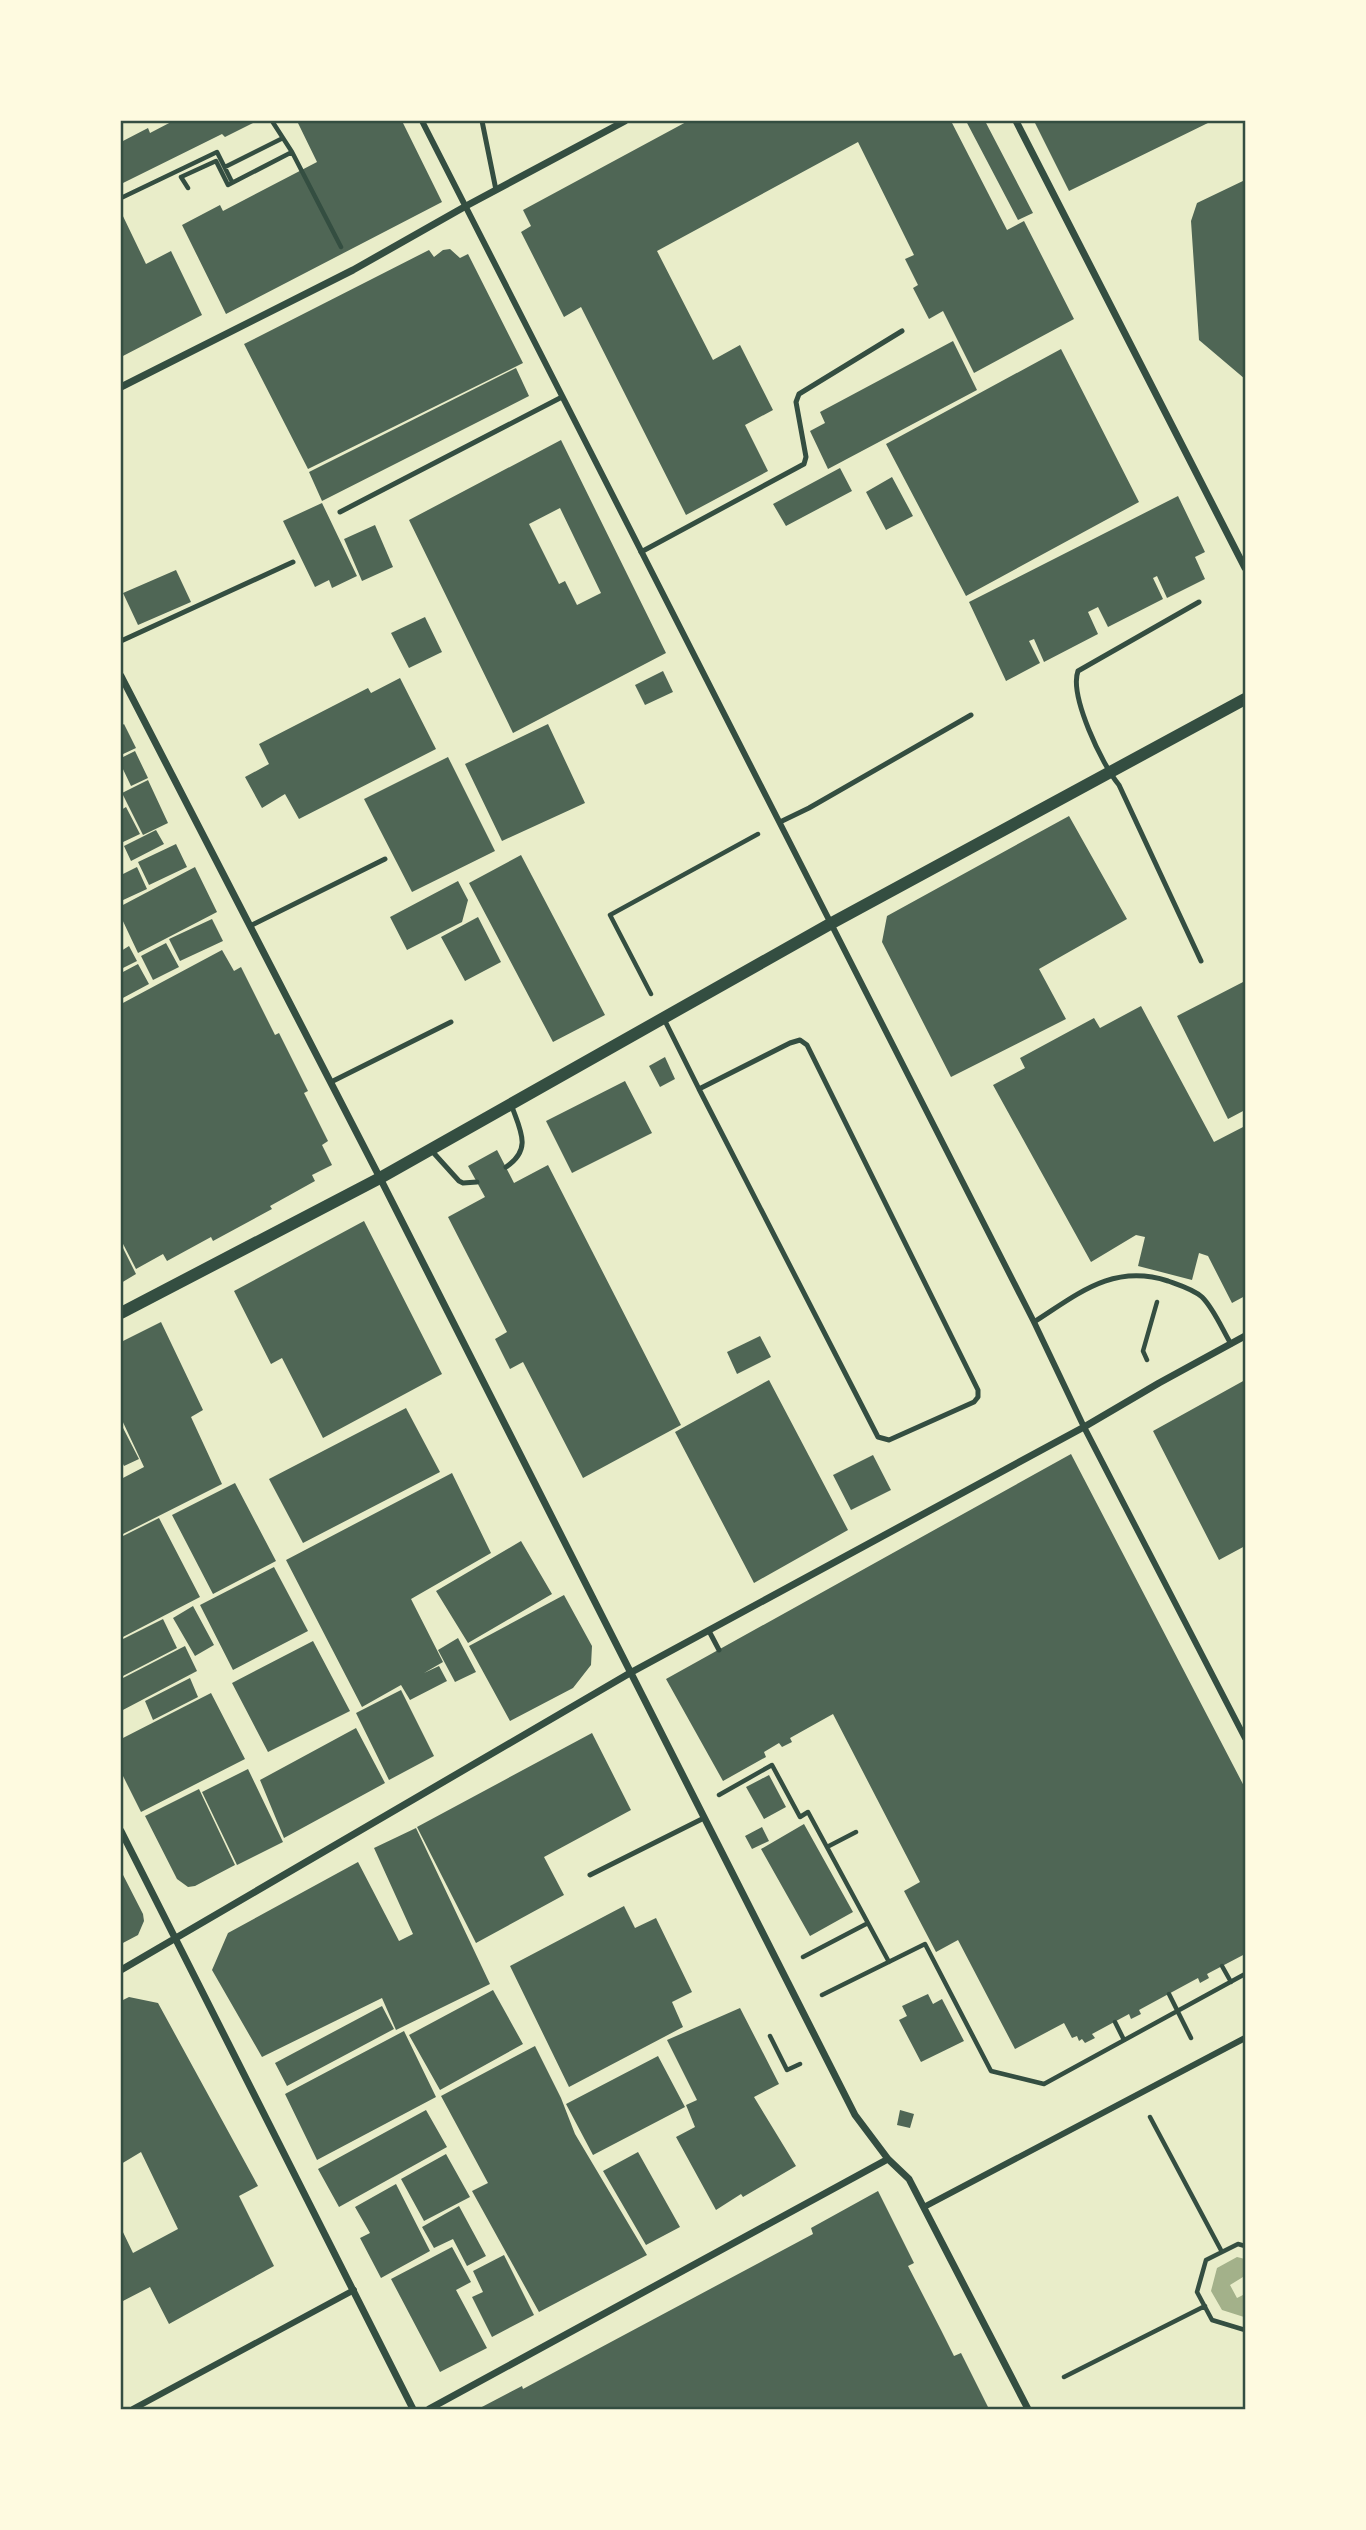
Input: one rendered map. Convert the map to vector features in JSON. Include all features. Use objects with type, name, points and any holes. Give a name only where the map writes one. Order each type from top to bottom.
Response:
[{"type":"street","points":[[422,121],[1034,1322],[1084,1427],[1245,1738]]},
{"type":"street","points":[[121,387],[353,270],[625,121]]},
{"type":"street","points":[[1016,121],[1245,568]]},
{"type":"street","points":[[121,676],[380,1178],[855,2115],[888,2159],[909,2179],[1028,2409]]},
{"type":"street","points":[[121,1313],[380,1178],[830,923],[1245,699]]},
{"type":"street","points":[[121,1970],[630,1673],[1084,1427],[1245,1336]]},
{"type":"street","points":[[121,1831],[414,2409]]},
{"type":"street","points":[[924,2207],[1245,2038]]},
{"type":"street","points":[[429,2409],[888,2159]]},
{"type":"street","points":[[133,2409],[354,2290]]},
{"type":"lane","points":[[482,121],[496,190]]},
{"type":"lane","points":[[641,552],[804,464],[806,457],[796,402],[799,394],[902,331]]},
{"type":"lane","points":[[340,512],[562,397]]},
{"type":"lane","points":[[121,641],[293,562]]},
{"type":"lane","points":[[1199,602],[1078,671],[1075,685],[1092,739],[1108,773],[1119,785],[1201,961]]},
{"type":"lane","points":[[780,822],[810,808],[971,715]]},
{"type":"lane","points":[[250,926],[385,859]]},
{"type":"lane","points":[[664,1019],[699,1088],[878,1437],[889,1440],[974,1402],[978,1397],[978,1390],[807,1045],[800,1040],[790,1043],[699,1088]]},
{"type":"lane","points":[[331,1082],[451,1022]]},
{"type":"lane","points":[[506,1167],[522,1153],[523,1143],[511,1104]]},
{"type":"lane","points":[[431,1150],[463,1184],[477,1182]]},
{"type":"lane","points":[[1034,1322],[1097,1283],[1118,1276],[1142,1275],[1183,1287],[1204,1299],[1231,1343]]},
{"type":"lane","points":[[709,1631],[719,1650]]},
{"type":"lane","points":[[590,1875],[704,1818]]},
{"type":"path","points":[[272,121],[292,152],[353,270]]},
{"type":"path","points":[[225,167],[283,138]]},
{"type":"path","points":[[121,198],[216,152],[232,182]]},
{"type":"path","points":[[188,188],[181,177],[216,161],[228,185],[292,152]]},
{"type":"path","points":[[664,1019],[610,915],[780,822]]},
{"type":"path","points":[[1147,1334],[1156,1303]]},
{"type":"path","points":[[723,1793],[772,1765],[800,1817],[808,1812],[889,1962]]},
{"type":"path","points":[[827,1847],[856,1832]]},
{"type":"path","points":[[806,1956],[868,1923]]},
{"type":"path","points":[[825,1993],[925,1944],[991,2071],[1044,2084],[1245,1974]]},
{"type":"path","points":[[1222,1966],[1231,1982]]},
{"type":"path","points":[[1169,1993],[1186,2027]]},
{"type":"path","points":[[1115,2022],[1124,2040]]},
{"type":"path","points":[[770,2036],[787,2070],[823,2053]]},
{"type":"path","points":[[1161,2137],[1222,2252]]},
{"type":"path","points":[[1245,2246],[1238,2244],[1206,2260],[1197,2292],[1212,2320],[1245,2330]]},
{"type":"path","points":[[1064,2377],[1205,2306]]},
{"type":"shaded area","points":[[1237,2257],[1245,2259],[1245,2280],[1243,2277],[1230,2285],[1237,2298],[1245,2294],[1244,2317],[1222,2310],[1211,2291],[1217,2268]]},
{"type":"building","points":[[173,121],[257,121],[225,137],[222,134],[121,184],[121,142],[148,128],[150,133]]},
{"type":"building","points":[[297,121],[402,121],[442,202],[226,314],[182,225],[220,205],[223,211],[317,162]]},
{"type":"building","points":[[688,121],[951,121],[1007,230],[1024,221],[1074,319],[974,373],[943,311],[929,319],[913,288],[918,285],[905,259],[914,255],[858,142],[657,251],[713,360],[740,345],[773,410],[745,425],[768,471],[686,515],[581,307],[564,317],[521,232],[531,226],[523,210]]},
{"type":"building","points":[[966,121],[985,121],[1033,213],[1018,220]]},
{"type":"building","points":[[1034,121],[1212,121],[1069,191]]},
{"type":"building","points":[[1245,180],[1245,379],[1199,340],[1191,221],[1197,203]]},
{"type":"building","points":[[121,212],[146,264],[171,251],[202,315],[121,357]]},
{"type":"building","points":[[450,249],[460,258],[468,254],[523,363],[308,469],[244,344],[429,250],[434,257],[443,250]]},
{"type":"building","points":[[953,341],[977,390],[828,469],[810,431],[825,423],[820,412]]},
{"type":"building","points":[[1061,349],[1139,502],[966,596],[886,444]]},
{"type":"building","points":[[516,368],[529,396],[322,501],[309,472]]},
{"type":"building","points":[[561,440],[666,653],[513,733],[409,520]],"holes":[[[560,508],[601,593],[577,605],[565,581],[559,584],[529,524]]]},
{"type":"building","points":[[840,468],[852,491],[786,526],[773,504]]},
{"type":"building","points":[[892,477],[913,516],[886,530],[866,492]]},
{"type":"building","points":[[1178,496],[1205,552],[1195,557],[1205,579],[1167,598],[1157,576],[1153,578],[1163,599],[1108,627],[1098,607],[1088,612],[1098,634],[1044,662],[1034,639],[1029,641],[1040,663],[1006,681],[969,602]]},
{"type":"building","points":[[322,503],[357,576],[332,588],[329,580],[315,587],[283,521]]},
{"type":"building","points":[[375,525],[393,567],[362,581],[344,539]]},
{"type":"building","points":[[176,570],[191,602],[138,625],[123,593]]},
{"type":"building","points":[[425,617],[442,652],[409,668],[391,633]]},
{"type":"building","points":[[663,671],[673,692],[645,705],[635,685]]},
{"type":"building","points":[[400,678],[436,749],[299,819],[285,794],[262,808],[245,777],[269,764],[259,744],[368,688],[371,693]]},
{"type":"building","points":[[124,724],[136,748],[121,755],[121,726]]},
{"type":"building","points":[[548,724],[585,803],[502,841],[465,764]]},
{"type":"building","points":[[135,751],[148,778],[131,786],[121,765],[121,758]]},
{"type":"building","points":[[448,757],[495,851],[412,892],[364,799]]},
{"type":"building","points":[[148,780],[168,823],[143,835],[122,793]]},
{"type":"building","points":[[126,807],[140,834],[121,843],[121,810]]},
{"type":"building","points":[[1069,816],[1127,919],[1039,969],[1066,1019],[951,1077],[882,942],[887,916]]},
{"type":"building","points":[[156,830],[164,844],[131,861],[124,846]]},
{"type":"building","points":[[176,844],[187,867],[149,885],[138,862]]},
{"type":"building","points":[[521,855],[605,1015],[553,1042],[469,883]]},
{"type":"building","points":[[137,867],[147,889],[121,901],[121,875]]},
{"type":"building","points":[[195,867],[217,912],[138,953],[121,917],[121,906]]},
{"type":"building","points":[[458,881],[468,900],[462,922],[407,950],[390,917]]},
{"type":"building","points":[[478,917],[501,962],[465,981],[441,937]]},
{"type":"building","points":[[212,919],[223,941],[180,961],[169,939]]},
{"type":"building","points":[[166,943],[179,967],[153,980],[141,956]]},
{"type":"building","points":[[129,946],[137,961],[121,969],[121,951]]},
{"type":"building","points":[[222,950],[234,971],[241,967],[275,1035],[279,1033],[308,1091],[304,1093],[328,1141],[322,1145],[332,1165],[312,1175],[315,1181],[270,1206],[272,1209],[213,1241],[211,1237],[167,1261],[163,1254],[136,1269],[121,1240],[121,1004]]},
{"type":"building","points":[[138,964],[149,984],[121,999],[121,973]]},
{"type":"building","points":[[1245,981],[1245,1110],[1228,1119],[1177,1016]]},
{"type":"building","points":[[1141,1006],[1214,1142],[1245,1126],[1245,1296],[1232,1303],[1208,1256],[1199,1253],[1192,1280],[1138,1266],[1145,1237],[1136,1235],[1091,1262],[993,1085],[1025,1068],[1020,1058],[1094,1018],[1100,1028]]},
{"type":"building","points":[[665,1057],[675,1079],[660,1087],[649,1066]]},
{"type":"building","points":[[625,1081],[652,1133],[572,1173],[546,1121]]},
{"type":"building","points":[[497,1150],[514,1183],[548,1165],[681,1425],[583,1478],[523,1362],[510,1369],[495,1339],[507,1332],[448,1217],[485,1197],[468,1166]]},
{"type":"building","points":[[364,1221],[442,1374],[323,1438],[282,1358],[271,1364],[234,1291]]},
{"type":"building","points":[[121,1244],[136,1274],[121,1283]]},
{"type":"building","points":[[161,1322],[203,1410],[191,1417],[222,1484],[121,1535],[121,1479],[144,1467],[121,1418],[121,1342]]},
{"type":"building","points":[[760,1336],[771,1357],[737,1374],[727,1352]]},
{"type":"building","points":[[769,1380],[848,1530],[754,1583],[675,1432]]},
{"type":"building","points":[[1245,1380],[1245,1546],[1219,1560],[1153,1431]]},
{"type":"building","points":[[406,1408],[440,1472],[303,1543],[269,1479]]},
{"type":"building","points":[[121,1424],[139,1459],[124,1466],[121,1460]]},
{"type":"building","points":[[1071,1454],[1245,1788],[1245,1954],[1207,1974],[1209,1978],[1200,1983],[1198,1978],[1139,2010],[1141,2014],[1131,2019],[1129,2014],[1092,2034],[1095,2038],[1085,2043],[1082,2039],[1079,2041],[1077,2036],[1072,2038],[1064,2023],[1015,2049],[958,1940],[936,1952],[904,1891],[920,1882],[833,1714],[790,1738],[792,1742],[782,1747],[779,1743],[764,1752],[766,1757],[723,1781],[666,1679]]},
{"type":"building","points":[[873,1455],[891,1490],[851,1510],[833,1475]]},
{"type":"building","points":[[452,1473],[491,1553],[411,1599],[443,1662],[424,1673],[439,1666],[447,1681],[410,1700],[401,1685],[362,1707],[286,1560]]},
{"type":"building","points":[[235,1483],[276,1561],[213,1594],[172,1515]]},
{"type":"building","points":[[159,1518],[200,1597],[121,1638],[121,1537]]},
{"type":"building","points":[[521,1541],[552,1594],[468,1643],[436,1591]]},
{"type":"building","points":[[274,1567],[308,1631],[233,1670],[200,1605]]},
{"type":"building","points":[[564,1595],[592,1646],[591,1665],[573,1688],[510,1721],[469,1646]]},
{"type":"building","points":[[193,1606],[214,1645],[195,1656],[173,1618]]},
{"type":"building","points":[[163,1619],[177,1648],[121,1677],[121,1640]]},
{"type":"building","points":[[458,1638],[476,1672],[455,1682],[438,1650]]},
{"type":"building","points":[[313,1641],[350,1711],[268,1752],[232,1683]]},
{"type":"building","points":[[185,1646],[197,1671],[121,1711],[121,1679]]},
{"type":"building","points":[[190,1678],[198,1697],[153,1720],[145,1701]]},
{"type":"building","points":[[401,1690],[434,1756],[389,1780],[356,1713]]},
{"type":"building","points":[[211,1693],[245,1759],[141,1812],[121,1772],[121,1739]]},
{"type":"building","points":[[356,1728],[385,1783],[284,1838],[260,1780]]},
{"type":"building","points":[[592,1733],[631,1810],[544,1857],[564,1895],[476,1943],[417,1827]]},
{"type":"building","points":[[248,1769],[283,1842],[237,1865],[202,1792]]},
{"type":"building","points":[[769,1775],[786,1807],[764,1819],[746,1787]]},
{"type":"building","points":[[199,1789],[235,1865],[188,1887],[177,1879],[145,1816]]},
{"type":"building","points":[[804,1824],[853,1912],[810,1936],[761,1849]]},
{"type":"building","points":[[762,1827],[769,1841],[752,1849],[745,1836]]},
{"type":"building","points":[[416,1828],[490,1984],[396,2030],[382,1998],[262,2057],[212,1970],[228,1933],[358,1862],[399,1941],[413,1934],[374,1848]]},
{"type":"building","points":[[121,1871],[144,1921],[138,1935],[121,1944]]},
{"type":"building","points":[[624,1906],[635,1928],[656,1918],[692,1992],[672,2002],[683,2027],[569,2087],[510,1966]]},
{"type":"building","points":[[493,1990],[523,2044],[440,2090],[409,2035]]},
{"type":"building","points":[[928,1994],[933,2004],[942,1999],[964,2041],[921,2062],[899,2020],[907,2016],[902,2006]]},
{"type":"building","points":[[129,1997],[158,2003],[258,2186],[239,2196],[274,2266],[169,2324],[150,2287],[121,2302],[121,2228],[133,2253],[178,2229],[141,2152],[121,2164],[121,2001]]},
{"type":"building","points":[[382,2006],[394,2029],[287,2086],[275,2063]]},
{"type":"building","points":[[740,2008],[779,2084],[754,2097],[796,2166],[716,2210],[676,2137],[695,2127],[686,2105],[697,2100],[667,2040]]},
{"type":"building","points":[[404,2031],[436,2097],[317,2160],[285,2094]]},
{"type":"building","points":[[535,2046],[561,2098],[575,2134],[647,2255],[539,2312],[472,2191],[488,2183],[441,2096]]},
{"type":"building","points":[[658,2056],[685,2107],[593,2155],[566,2104]]},
{"type":"building","points":[[426,2110],[447,2147],[339,2207],[318,2169]]},
{"type":"building","points":[[900,2110],[914,2114],[910,2128],[897,2125]]},
{"type":"building","points":[[638,2152],[680,2227],[646,2245],[603,2171]]},
{"type":"building","points":[[446,2154],[470,2197],[424,2221],[401,2179]]},
{"type":"building","points":[[396,2184],[430,2251],[381,2278],[360,2238],[370,2233],[355,2207]]},
{"type":"building","points":[[878,2191],[914,2263],[908,2266],[954,2356],[961,2353],[989,2409],[478,2409],[522,2386],[523,2389],[813,2234],[811,2228]]},
{"type":"building","points":[[459,2206],[486,2256],[467,2266],[453,2239],[434,2248],[422,2227]]},
{"type":"building","points":[[452,2247],[471,2282],[456,2290],[487,2348],[440,2372],[391,2279]]},
{"type":"building","points":[[504,2255],[534,2315],[492,2337],[472,2297],[483,2292],[473,2271]]}]
